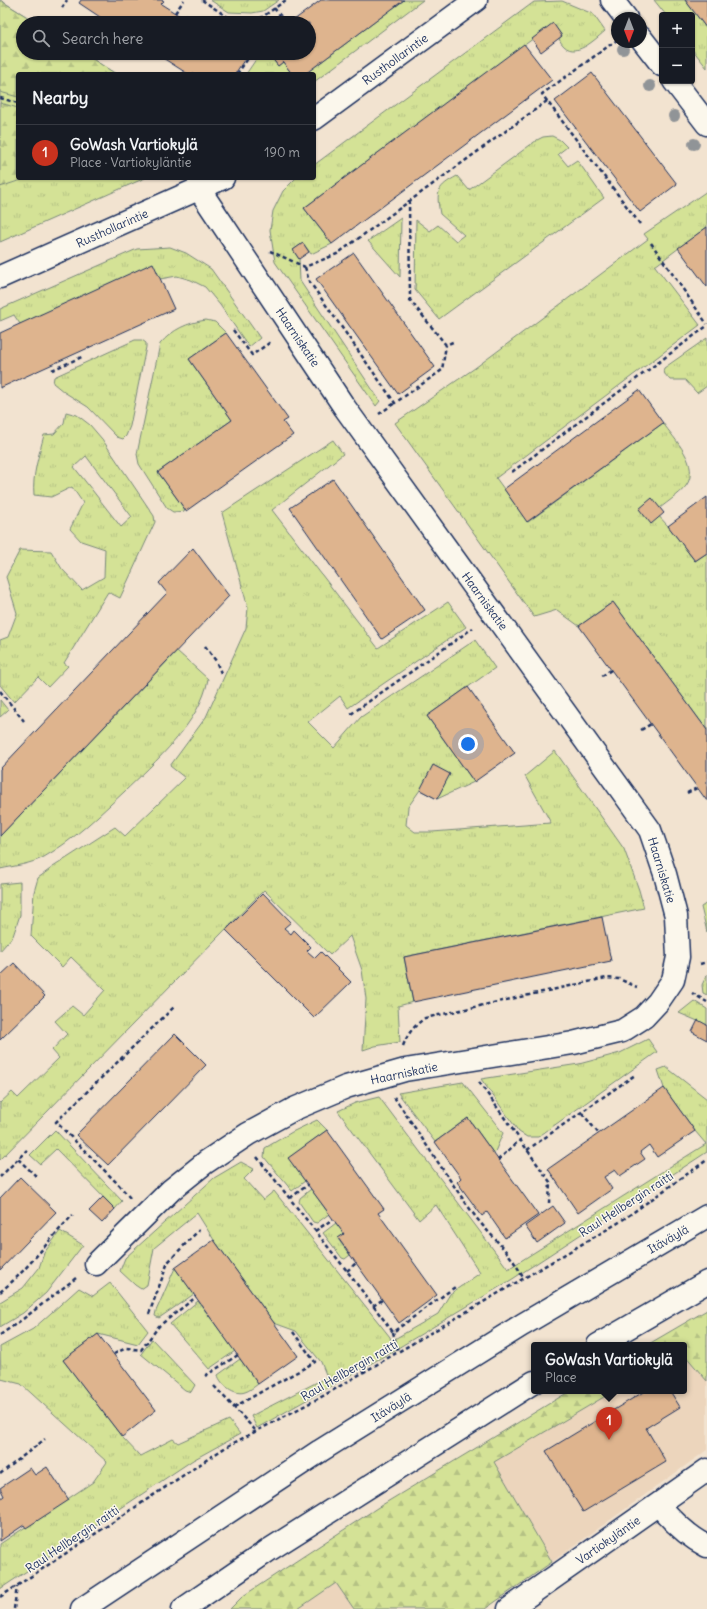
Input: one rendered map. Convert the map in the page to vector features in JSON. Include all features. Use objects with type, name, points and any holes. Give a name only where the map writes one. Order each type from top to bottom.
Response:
[{"type":"main road","name":"Rusthollarintie","points":[[316,118],[476,0]]},
{"type":"main road","points":[[612,0],[621,12]]},
{"type":"main road","points":[[647,46],[659,61]]},
{"type":"main road","points":[[676,84],[707,124]]},
{"type":"main road","name":"Rusthollarintie","points":[[0,278],[219,180]]},
{"type":"main road","name":"Haarniskatie","points":[[96,1264],[171,1190],[206,1162],[242,1138],[294,1109],[346,1087],[405,1070],[573,1043],[622,1031],[644,1018],[658,1002],[673,980],[678,957],[676,916],[665,874],[650,830],[346,408],[199,189]]},
{"type":"main road","name":"Itäväylä","points":[[82,1609],[320,1451],[522,1325],[707,1216]]},
{"type":"main road","points":[[603,1342],[707,1282]]},
{"type":"main road","points":[[183,1609],[269,1550],[531,1384]]},
{"type":"main road","name":"Vartiokyläntie","points":[[509,1609],[707,1470]]},
{"type":"main road","points":[[658,1505],[672,1522],[694,1539],[707,1546]]},
{"type":"path","points":[[62,8],[67,0]]},
{"type":"path","points":[[175,14],[184,0]]},
{"type":"path","points":[[202,0],[225,16]]},
{"type":"path","points":[[263,16],[286,0]]},
{"type":"path","points":[[274,8],[280,16]]},
{"type":"path","points":[[611,44],[542,94],[640,224]]},
{"type":"path","points":[[238,72],[247,60]]},
{"type":"path","points":[[0,98],[16,102]]},
{"type":"path","points":[[266,249],[305,267],[337,254],[409,200],[547,101]]},
{"type":"path","points":[[377,415],[442,370],[446,345],[410,300],[409,200]]},
{"type":"path","points":[[512,472],[707,325],[651,243]]},
{"type":"path","points":[[305,267],[309,281],[395,403]]},
{"type":"path","points":[[233,330],[252,355],[272,341]]},
{"type":"path","points":[[446,345],[455,341]]},
{"type":"path","points":[[52,370],[84,356]]},
{"type":"path","points":[[352,714],[474,628]]},
{"type":"path","points":[[205,646],[216,661],[221,673]]},
{"type":"path","points":[[602,676],[611,670]]},
{"type":"path","points":[[0,691],[24,722]]},
{"type":"path","points":[[641,730],[651,724]]},
{"type":"path","points":[[687,793],[697,788]]},
{"type":"path","points":[[700,964],[707,962]]},
{"type":"path","points":[[402,1048],[406,1037],[414,1025],[425,1018],[606,978],[619,979],[637,988]]},
{"type":"path","points":[[687,998],[690,992],[707,1002]]},
{"type":"path","points":[[133,1202],[119,1185],[56,1122],[174,1006]]},
{"type":"path","points":[[464,1061],[550,1182],[549,1203]]},
{"type":"path","points":[[527,1150],[635,1075]]},
{"type":"path","points":[[380,1077],[476,1217],[505,1248],[524,1278]]},
{"type":"path","points":[[582,1112],[598,1134]]},
{"type":"path","points":[[242,1138],[393,1332],[398,1352]]},
{"type":"path","points":[[498,1160],[520,1140]]},
{"type":"path","points":[[0,1177],[27,1150]]},
{"type":"path","points":[[18,1159],[36,1176]]},
{"type":"path","name":"Raul Hellbergin raitti","points":[[0,1597],[226,1447],[323,1396],[618,1223],[707,1160]]},
{"type":"path","points":[[290,1198],[308,1185]]},
{"type":"path","points":[[0,1292],[12,1283],[54,1234],[73,1215]]},
{"type":"path","points":[[315,1231],[333,1219]]},
{"type":"path","points":[[149,1314],[168,1262],[199,1230]]},
{"type":"path","points":[[0,1335],[24,1319],[65,1285],[96,1264]]},
{"type":"path","points":[[347,1271],[356,1264]]},
{"type":"path","points":[[393,1332],[455,1287]]},
{"type":"path","points":[[114,1354],[126,1348],[141,1350],[159,1326],[196,1297]]},
{"type":"path","points":[[374,1306],[382,1300]]},
{"type":"path","points":[[234,1407],[315,1362],[293,1332]]},
{"type":"path","points":[[205,1376],[238,1355]]},
{"type":"path","points":[[214,1386],[256,1431]]},
{"type":"path","points":[[0,1474],[45,1439]]},
{"type":"path","points":[[14,1609],[17,1586]]},
{"type":"shaded area","points":[[687,1358],[707,1381],[707,1450],[552,1562],[494,1462],[609,1394],[687,1394]]},
{"type":"shaded area","points":[[336,1583],[354,1609],[298,1609]]},
{"type":"green space","points":[[0,0],[26,16],[16,16],[16,60],[94,60],[113,72],[16,72],[16,180],[140,180],[0,242]]},
{"type":"green space","points":[[0,0],[26,16],[16,16],[16,60],[94,60],[113,72],[16,72],[16,96],[0,92]]},
{"type":"green space","points":[[210,0],[279,0],[263,11],[252,13],[229,12]]},
{"type":"green space","points":[[404,0],[423,0],[316,80],[316,72],[308,72]]},
{"type":"green space","points":[[654,0],[685,0],[694,12],[664,12]]},
{"type":"green space","points":[[562,1],[593,14],[605,31],[588,45],[575,50],[564,46],[559,39],[562,36],[553,24],[304,208],[332,244],[311,254],[303,243],[293,250],[299,259],[300,281],[380,401],[376,406],[275,262],[270,230],[273,211],[283,191],[294,180],[316,180],[316,164],[534,2]]},
{"type":"green space","points":[[695,13],[707,29],[707,68],[695,53]]},
{"type":"green space","points":[[256,60],[273,60],[278,66],[283,62],[290,72],[247,72]]},
{"type":"green space","points":[[0,103],[16,107],[16,180],[21,180],[0,187]]},
{"type":"green space","points":[[552,136],[560,140],[567,147],[558,154],[568,166],[577,160],[604,198],[439,319],[415,290],[416,220],[430,231],[438,225],[456,241],[464,235],[440,214],[438,195],[445,183],[457,176],[469,190],[537,140],[543,137]]},
{"type":"green space","points":[[707,191],[707,227],[655,266],[700,325],[496,478],[528,522],[663,423],[679,444],[688,461],[690,478],[686,486],[676,496],[655,512],[668,526],[695,561],[707,553],[707,730],[613,602],[579,626],[557,610],[534,617],[395,423],[475,368],[648,239],[644,234]]},
{"type":"green space","points":[[401,218],[400,277],[368,241]]},
{"type":"green space","points":[[170,247],[186,253],[211,269],[260,338],[249,347],[220,305],[205,287],[191,280],[177,276],[160,279],[20,324],[14,315],[0,321],[0,309],[137,249]]},
{"type":"green space","points":[[206,320],[215,322],[226,333],[189,359],[232,420],[158,472],[186,511],[173,512],[167,508],[139,464],[137,454],[160,344],[175,331],[193,323]]},
{"type":"green space","points":[[707,338],[707,386],[697,393],[685,380],[670,380],[663,372],[664,368]]},
{"type":"green space","points":[[135,340],[142,340],[146,343],[146,347],[130,426],[126,436],[123,439],[117,437],[88,407],[64,392],[53,383],[54,377]]},
{"type":"green space","points":[[66,412],[77,415],[90,425],[102,439],[154,516],[155,522],[120,598],[108,592],[64,663],[68,666],[48,687],[38,677],[14,702],[0,685],[0,640],[8,637],[17,613],[6,577],[20,550],[51,551],[62,569],[82,590],[104,577],[105,549],[81,541],[70,529],[83,503],[72,487],[51,497],[34,495],[35,472],[44,435],[54,434],[64,423]],"holes":[[[86,456],[132,517],[121,527],[74,467]]]},
{"type":"green space","points":[[333,440],[343,454],[272,510],[378,648],[448,602],[466,627],[348,708],[340,696],[308,722],[334,748],[361,717],[475,640],[495,668],[427,716],[474,782],[437,799],[420,790],[408,807],[406,825],[415,832],[432,832],[551,823],[525,776],[555,751],[624,849],[644,908],[404,957],[413,1002],[398,1006],[400,1042],[375,1046],[363,1050],[366,999],[362,970],[350,936],[330,955],[264,890],[0,1160],[0,1103],[12,1092],[18,1098],[59,1058],[52,1050],[67,1034],[55,1021],[72,1006],[83,1015],[105,990],[71,957],[62,967],[31,936],[34,892],[38,878],[115,827],[125,836],[185,778],[170,766],[206,717],[246,628],[248,608],[222,513]]},
{"type":"green space","points":[[177,651],[208,679],[204,695],[196,711],[175,741],[124,792],[66,843],[44,857],[34,861],[0,869],[0,836]]},
{"type":"green space","points":[[0,700],[8,710],[0,717]]},
{"type":"green space","points":[[20,882],[20,915],[13,936],[0,951],[0,884]]},
{"type":"green space","points":[[707,903],[707,932],[701,907]]},
{"type":"green space","points":[[707,974],[707,995],[703,993],[702,985]]},
{"type":"green space","points":[[694,1001],[707,1009],[707,1025],[679,1013]]},
{"type":"green space","points":[[648,1039],[657,1052],[538,1137],[527,1137],[519,1132],[481,1079],[579,1064],[620,1053]]},
{"type":"green space","points":[[666,1067],[707,1099],[707,1152],[511,1280],[393,1351],[257,1428],[251,1416],[327,1377],[321,1362],[296,1331],[274,1323],[214,1240],[197,1213],[154,1248],[147,1285],[141,1289],[120,1271],[125,1258],[214,1178],[241,1162],[254,1169],[244,1179],[263,1200],[274,1191],[390,1337],[391,1341],[438,1314],[450,1294],[480,1273],[436,1205],[419,1220],[338,1111],[355,1103],[379,1097],[508,1269],[706,1144],[664,1088],[658,1070]]},
{"type":"green space","points":[[463,1082],[503,1133],[494,1154],[468,1118],[435,1142],[398,1093]]},
{"type":"green space","points":[[317,1120],[327,1130],[289,1158],[305,1181],[292,1191],[264,1157],[265,1148],[292,1132]]},
{"type":"green space","points":[[55,1130],[122,1201],[115,1209],[56,1149],[40,1164],[30,1155]]},
{"type":"green space","points":[[311,1189],[329,1214],[317,1223],[313,1222],[299,1202],[300,1198]]},
{"type":"green space","points":[[336,1223],[344,1234],[338,1239],[350,1255],[345,1259],[342,1258],[323,1233]]},
{"type":"green space","points":[[60,1231],[83,1245],[46,1293],[23,1313],[0,1327],[0,1302],[23,1288],[39,1268],[44,1253]]},
{"type":"green space","points":[[175,1268],[194,1294],[159,1318],[155,1316],[156,1311]]},
{"type":"green space","points":[[110,1283],[148,1331],[138,1344],[98,1334],[63,1360],[122,1437],[140,1456],[173,1439],[178,1443],[229,1420],[240,1434],[193,1460],[0,1589],[0,1544],[93,1482],[107,1462],[21,1384],[1,1379],[0,1347],[33,1329],[79,1288],[93,1296]]},
{"type":"green space","points":[[198,1301],[235,1351],[209,1369],[170,1324]]},
{"type":"green space","points":[[707,1310],[707,1381],[687,1358],[687,1342],[652,1342]]},
{"type":"green space","points":[[152,1339],[195,1385],[191,1392],[185,1390],[141,1354]]},
{"type":"green space","points":[[240,1359],[258,1384],[248,1391],[241,1393],[228,1388],[218,1375]]},
{"type":"green space","points":[[565,1394],[609,1394],[494,1462],[552,1562],[485,1609],[354,1609],[336,1583],[298,1609],[230,1609],[243,1596],[377,1508]]},
{"type":"building","points":[[81,0],[162,0],[164,1],[161,4],[180,16],[98,16],[79,3]]},
{"type":"building","points":[[321,0],[404,0],[308,72],[290,72],[283,62],[278,66],[273,60],[316,60],[316,16],[299,16]]},
{"type":"building","points":[[685,0],[707,0],[707,29],[695,12]]},
{"type":"building","points":[[553,23],[562,36],[541,52],[532,39]]},
{"type":"building","points":[[524,44],[552,80],[332,244],[304,208]]},
{"type":"building","points":[[166,60],[244,60],[236,72],[185,72]]},
{"type":"building","points":[[592,73],[677,184],[640,212],[555,101]]},
{"type":"building","points":[[707,227],[707,287],[678,248]]},
{"type":"building","points":[[303,243],[309,252],[299,259],[293,250]]},
{"type":"building","points":[[354,253],[435,367],[398,394],[316,279]]},
{"type":"building","points":[[153,263],[174,309],[0,388],[0,333]]},
{"type":"building","points":[[226,333],[288,419],[283,422],[293,435],[186,511],[158,472],[232,420],[189,359]]},
{"type":"building","points":[[639,390],[663,423],[527,522],[504,489]]},
{"type":"building","points":[[333,479],[425,610],[382,639],[290,508]]},
{"type":"building","points":[[707,497],[707,553],[695,561],[668,526]]},
{"type":"building","points":[[652,498],[664,513],[651,524],[639,509]]},
{"type":"building","points":[[193,548],[229,596],[0,836],[0,769],[167,593],[159,583]]},
{"type":"building","points":[[613,602],[707,730],[707,801],[579,626]]},
{"type":"building","points":[[468,687],[515,753],[474,782],[427,716]]},
{"type":"building","points":[[433,765],[450,774],[437,799],[420,790]]},
{"type":"building","points":[[263,893],[291,922],[284,928],[291,934],[294,930],[311,947],[307,951],[315,958],[321,952],[351,982],[314,1018],[226,930]]},
{"type":"building","points":[[602,917],[611,961],[413,1002],[404,957]]},
{"type":"building","points":[[14,963],[45,996],[0,1040],[0,976]]},
{"type":"building","points":[[698,1020],[707,1025],[707,1040],[692,1032]]},
{"type":"building","points":[[175,1034],[206,1065],[108,1165],[76,1135]]},
{"type":"building","points":[[664,1088],[695,1131],[657,1157],[649,1145],[640,1152],[645,1159],[620,1176],[615,1170],[604,1177],[612,1189],[578,1213],[548,1169]]},
{"type":"building","points":[[468,1118],[538,1215],[505,1238],[487,1212],[482,1216],[457,1182],[461,1178],[435,1142]]},
{"type":"building","points":[[327,1130],[384,1209],[378,1213],[437,1295],[399,1323],[338,1238],[344,1234],[288,1158]]},
{"type":"building","points":[[20,1177],[56,1212],[0,1270],[0,1198]]},
{"type":"building","points":[[103,1197],[115,1209],[102,1223],[89,1211]]},
{"type":"building","points":[[553,1206],[565,1223],[537,1243],[525,1226]]},
{"type":"building","points":[[214,1240],[298,1356],[258,1384],[175,1268]]},
{"type":"building","points":[[98,1334],[156,1410],[122,1437],[63,1360]]},
{"type":"building","points":[[640,1394],[672,1394],[680,1407],[646,1428],[666,1462],[583,1512],[546,1451]]},
{"type":"building","points":[[47,1467],[69,1500],[26,1528],[24,1525],[0,1541],[0,1499],[4,1496],[0,1488],[30,1468],[35,1475]]},
{"type":"place","name":"GoWash Vartiokylä","points":[[609,1440]]}]
